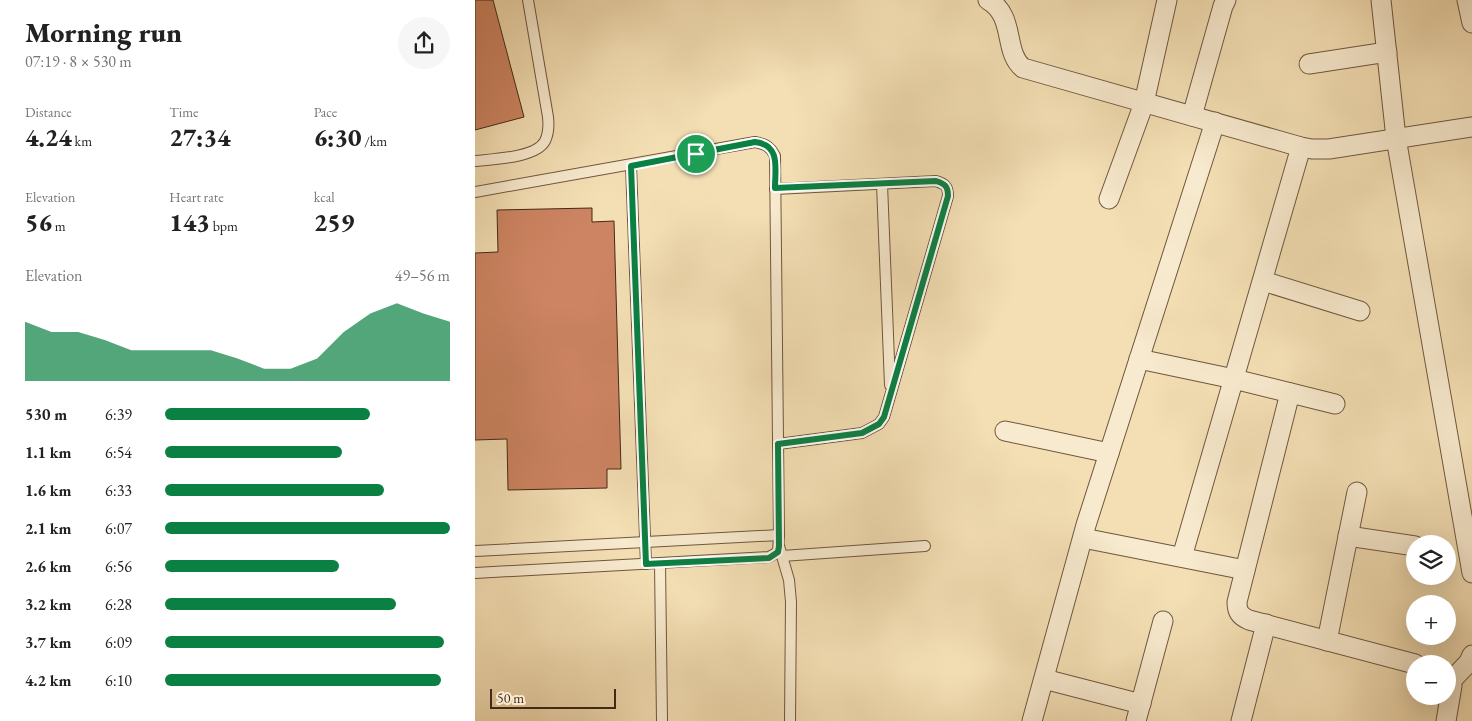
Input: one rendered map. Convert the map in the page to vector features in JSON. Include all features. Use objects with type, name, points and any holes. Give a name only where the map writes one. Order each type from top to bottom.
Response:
[{"type":"street","points":[[988,0],[1000,8],[1016,60],[1023,68],[1301,147],[1320,149],[1472,127]]},
{"type":"street","points":[[1109,200],[1144,103],[1167,0]]},
{"type":"street","points":[[1192,116],[1226,0]]},
{"type":"street","points":[[1381,0],[1396,138],[1472,574]]},
{"type":"street","points":[[1467,0],[1472,23]]},
{"type":"street","points":[[1309,64],[1387,52]]},
{"type":"street","points":[[1032,721],[1083,538],[1215,122]]},
{"type":"street","points":[[1183,558],[1301,147]]},
{"type":"street","points":[[1263,281],[1360,311]]},
{"type":"street","points":[[1139,359],[1235,379],[1335,404]]},
{"type":"street","points":[[1290,393],[1237,602],[1237,610],[1242,617],[1406,662]]},
{"type":"street","points":[[1005,431],[1109,453]]},
{"type":"street","points":[[1327,641],[1357,492]]},
{"type":"street","points":[[1348,536],[1406,545]]},
{"type":"street","points":[[1083,538],[1245,570]]},
{"type":"street","points":[[1044,679],[1139,713],[1163,621]]},
{"type":"street","points":[[1241,721],[1266,624]]},
{"type":"street","points":[[1456,672],[1469,662],[1472,655]]},
{"type":"street","points":[[1446,721],[1447,705]]},
{"type":"lane","points":[[475,161],[523,155],[536,150],[545,143],[549,132],[528,0]]},
{"type":"lane","points":[[475,192],[631,166],[755,142],[765,144],[772,149],[775,156],[779,534],[781,551],[789,580],[791,602],[791,721]]},
{"type":"lane","points":[[631,166],[646,564]]},
{"type":"lane","points":[[775,188],[936,181],[944,184],[948,190],[948,196],[884,417],[879,424],[870,430],[778,444]]},
{"type":"lane","points":[[882,184],[891,394]]},
{"type":"lane","points":[[475,552],[779,534]]},
{"type":"lane","points":[[475,573],[769,558],[781,551],[925,546]]},
{"type":"lane","points":[[660,563],[662,721]]},
{"type":"building","points":[[475,0],[493,0],[524,117],[475,130]]},
{"type":"building","points":[[592,208],[592,222],[614,221],[621,469],[607,469],[607,488],[508,490],[507,439],[475,440],[475,253],[498,252],[497,210]]},
{"type":"route","points":[[755,142],[765,144],[772,149],[775,156],[775,188],[936,181],[944,184],[948,190],[948,196],[884,417],[879,424],[862,433],[778,444],[779,546],[775,556],[769,558],[646,564],[631,166],[696,154],[755,142]]}]
